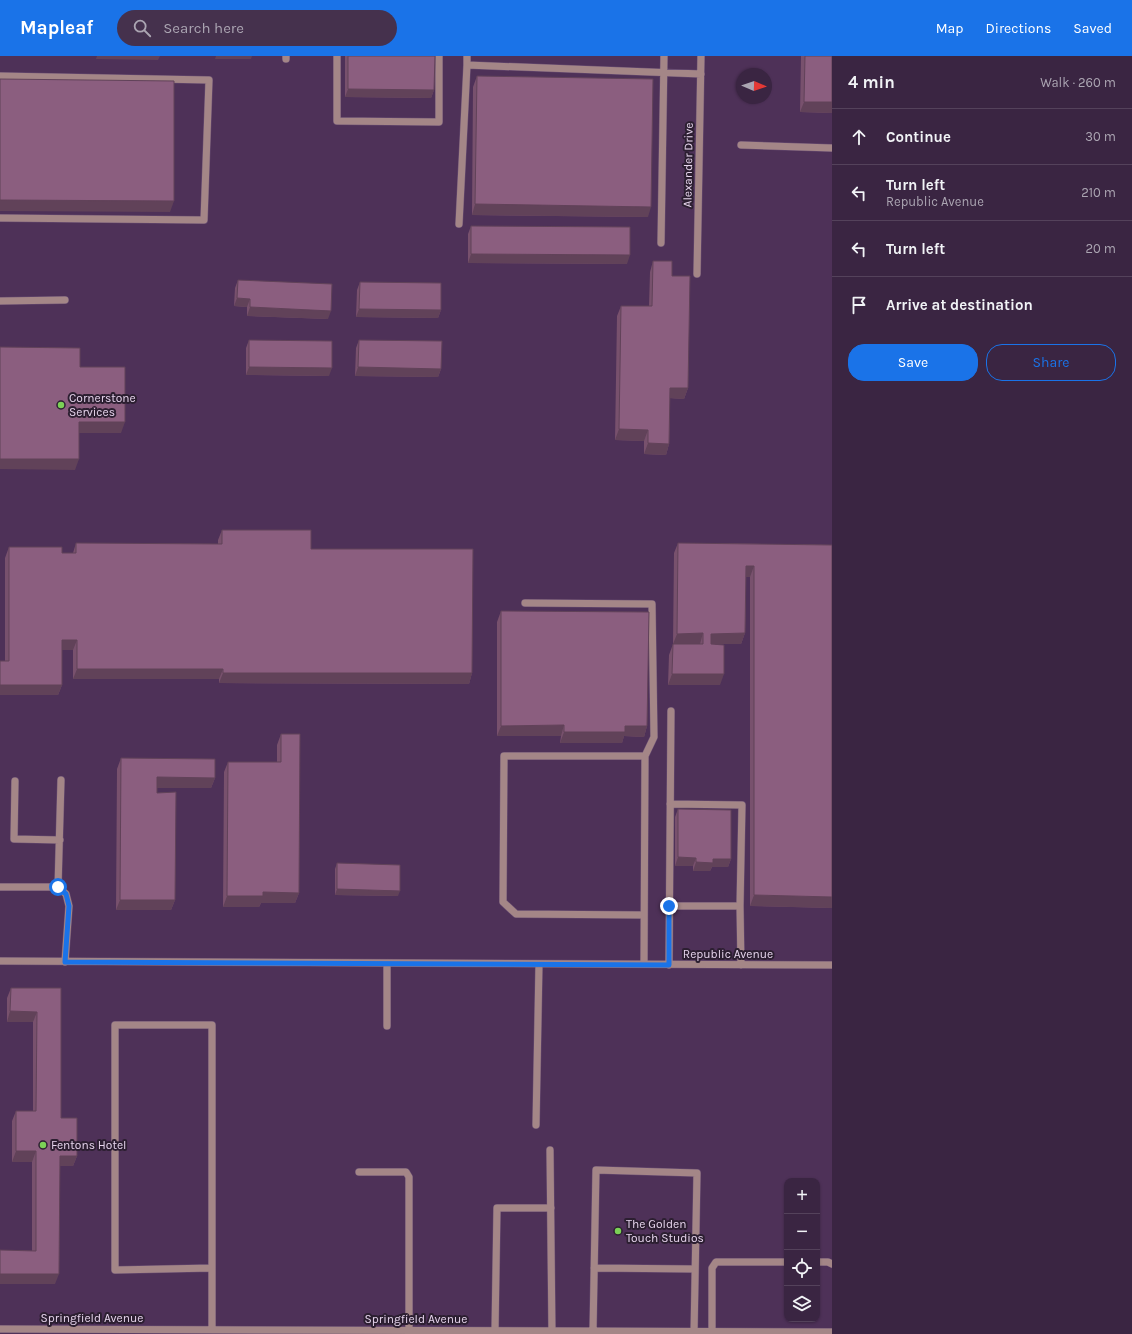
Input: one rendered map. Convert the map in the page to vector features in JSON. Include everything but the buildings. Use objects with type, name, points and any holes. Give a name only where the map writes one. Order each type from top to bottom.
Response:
[{"type":"street","points":[[337,56],[337,121],[431,122],[439,122],[439,56]]},
{"type":"street","points":[[459,224],[467,56]]},
{"type":"street","points":[[661,243],[664,56]]},
{"type":"street","name":"Alexander Drive","points":[[698,274],[701,56]]},
{"type":"street","points":[[466,65],[701,74]]},
{"type":"street","points":[[0,76],[209,80],[204,220],[0,218]]},
{"type":"street","points":[[741,145],[832,148]]},
{"type":"street","points":[[0,301],[65,300]]},
{"type":"street","points":[[525,603],[652,604],[654,737],[645,756],[644,964]]},
{"type":"street","points":[[669,965],[671,711]]},
{"type":"street","points":[[644,915],[516,914],[503,902],[504,756],[645,756]]},
{"type":"street","points":[[58,887],[61,780]]},
{"type":"street","points":[[15,781],[14,839],[60,840]]},
{"type":"street","points":[[670,804],[742,805],[740,906],[741,965]]},
{"type":"street","points":[[0,887],[58,887],[66,894],[69,906],[65,962]]},
{"type":"street","points":[[669,906],[740,906]]},
{"type":"street","name":"Republic Avenue","points":[[0,961],[832,965]]},
{"type":"street","points":[[387,963],[387,1026]]},
{"type":"street","points":[[536,1126],[539,964]]},
{"type":"street","points":[[212,1268],[115,1270],[115,1025],[212,1025],[212,1268],[212,1330]]},
{"type":"street","points":[[550,1150],[552,1332]]},
{"type":"street","points":[[593,1331],[596,1170],[697,1174],[694,1333]]},
{"type":"street","points":[[359,1172],[406,1172],[409,1177],[409,1330]]},
{"type":"street","points":[[495,1330],[497,1208],[551,1208]]},
{"type":"street","points":[[712,1332],[712,1268],[716,1262],[784,1262]]},
{"type":"street","points":[[820,1262],[828,1262],[832,1264]]},
{"type":"street","points":[[594,1268],[695,1269]]},
{"type":"street","name":"Springfield Avenue","points":[[0,1329],[212,1330],[265,1332],[495,1330],[694,1333],[832,1332]]},
{"type":"place","name":"Cornerstone Services","points":[[61,405]]},
{"type":"place","name":"Fentons Hotel","points":[[43,1145]]},
{"type":"place","name":"The Golden Touch Studios","points":[[618,1231]]},
{"type":"route","points":[[58,887],[66,894],[69,906],[65,962],[669,965],[669,906]]}]
